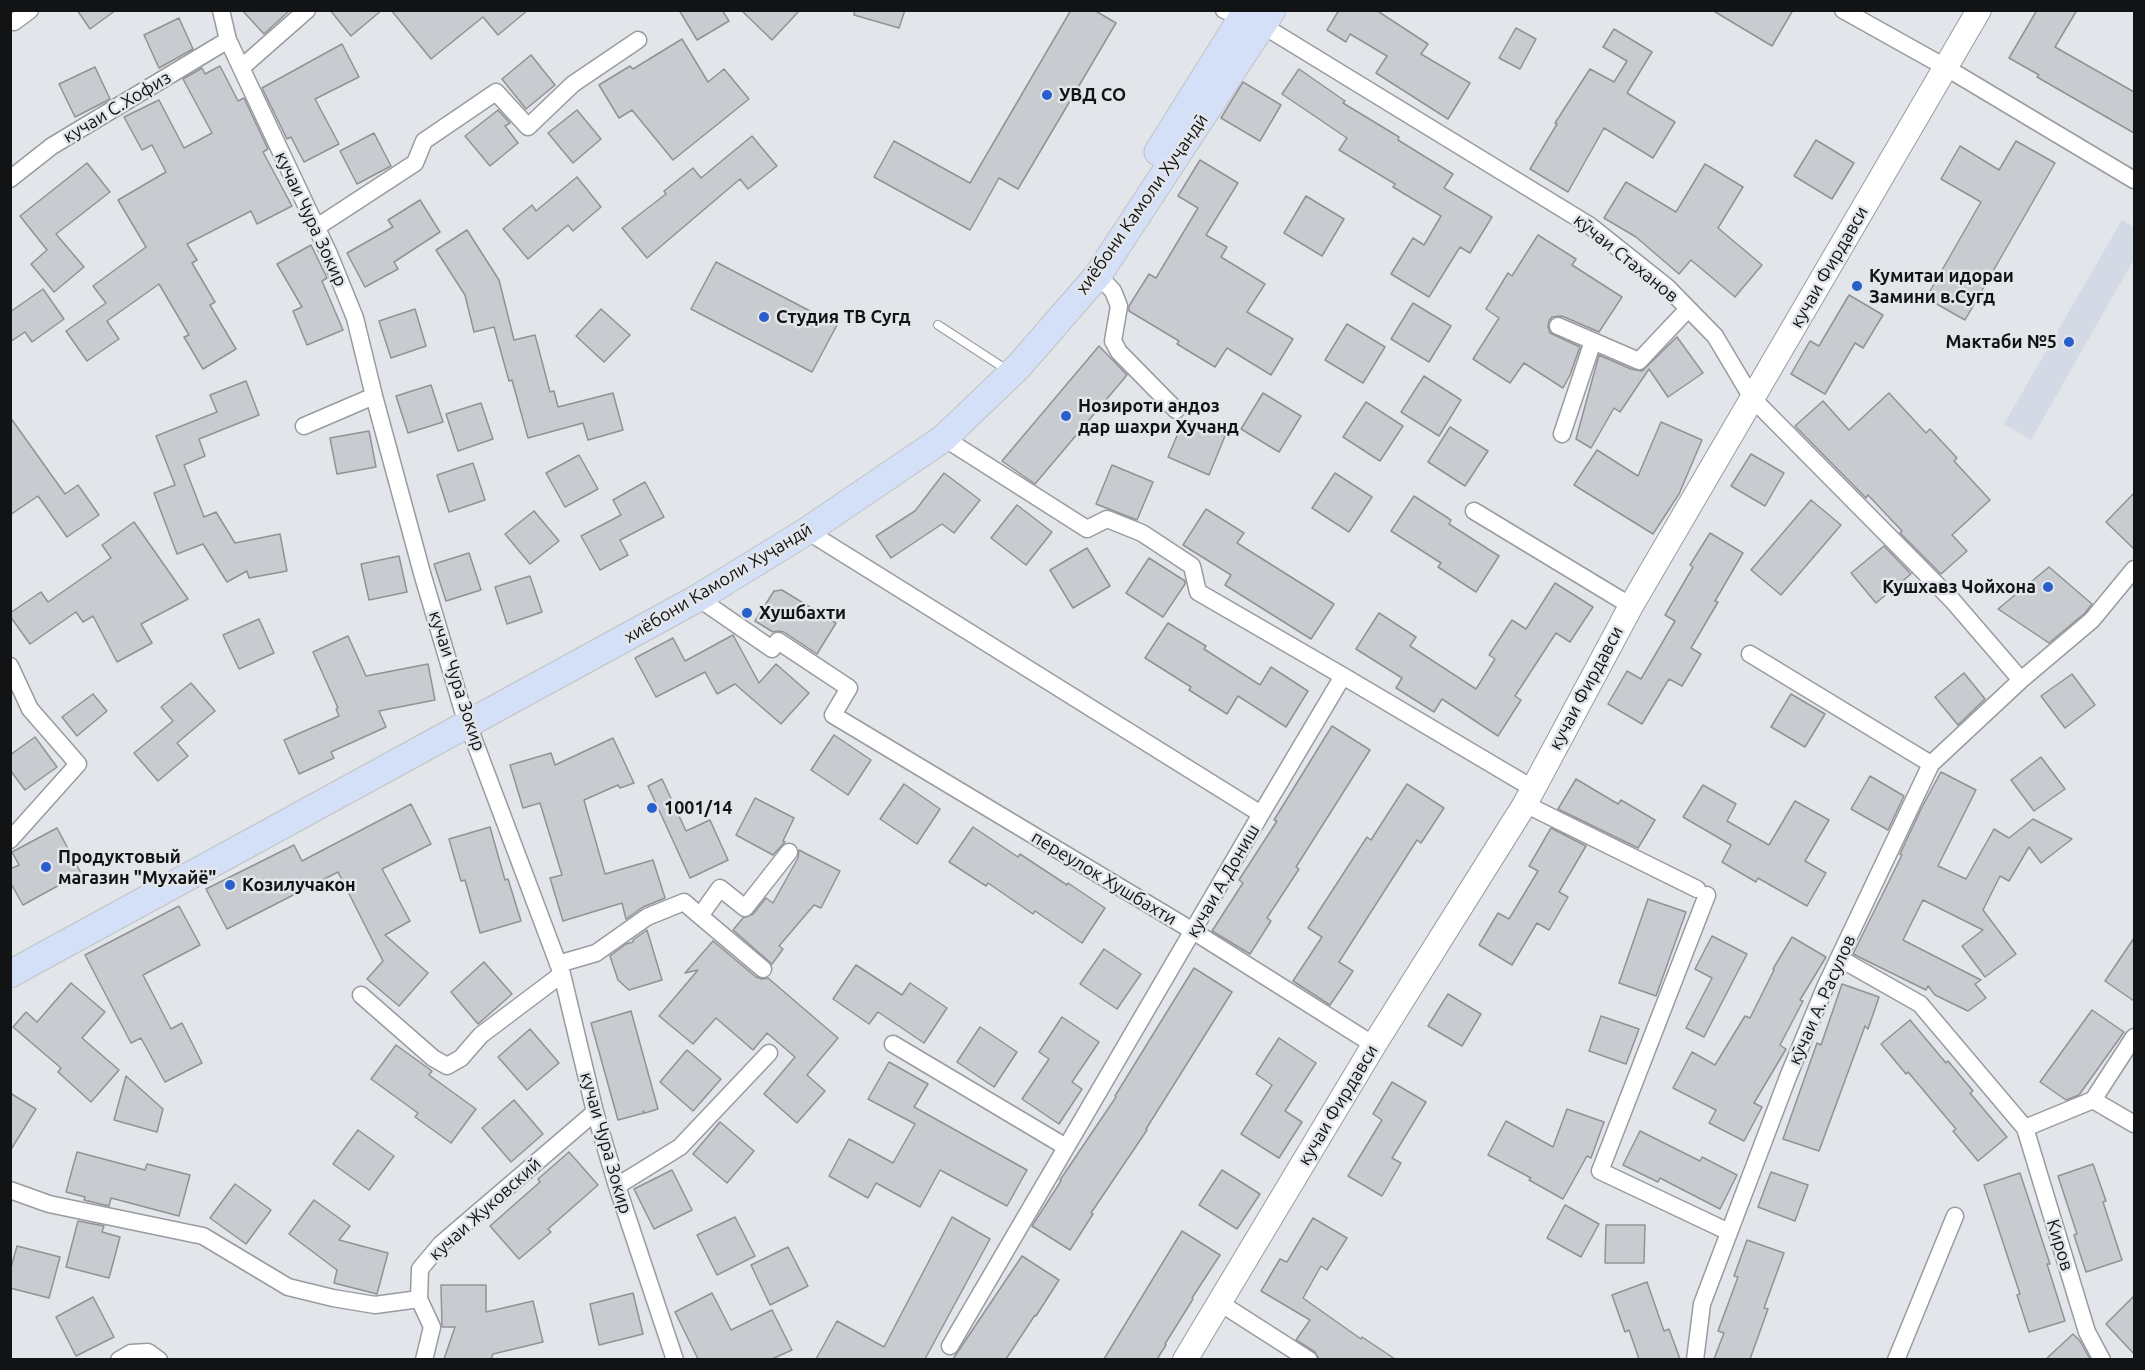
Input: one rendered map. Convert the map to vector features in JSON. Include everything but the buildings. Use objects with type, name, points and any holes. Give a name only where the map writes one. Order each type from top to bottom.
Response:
[{"type":"main road","name":"хиёбони Камоли Хуҷандӣ","points":[[10,958],[698,598],[807,531],[944,438],[1019,366],[1098,275],[1250,15]]},
{"type":"main road","name":"хиёбони Камоли Хуҷандӣ","points":[[10,974],[466,718],[684,589],[794,522],[930,429],[1001,366],[1086,263],[1250,15]]},
{"type":"street","points":[[14,22],[30,10]]},
{"type":"street","name":"кучаи Чура Зокир","points":[[221,10],[228,40],[317,227],[355,318],[422,573],[466,718],[560,969],[595,1112],[617,1186],[675,1359]]},
{"type":"street","points":[[241,68],[307,10]]},
{"type":"street","points":[[1843,10],[1945,67],[2134,180]]},
{"type":"street","name":"кучаи Фирдавси","points":[[1185,1359],[1374,1045],[1529,796],[1631,606],[1979,10]]},
{"type":"street","name":"кӯчаи Стаханов","points":[[1250,15],[1589,225],[1667,287],[1715,336],[1752,398],[1952,600],[2021,680]]},
{"type":"street","name":"кучаи С.Хофиз","points":[[10,179],[52,146],[228,40]]},
{"type":"street","points":[[317,227],[415,163],[424,141],[496,92],[528,127],[573,84],[638,40]]},
{"type":"street","points":[[1098,275],[1113,291],[1119,306],[1113,341],[1119,352],[1176,410]]},
{"type":"street","points":[[1558,326],[1639,361],[1688,309]]},
{"type":"street","points":[[1562,434],[1593,341]]},
{"type":"street","points":[[304,426],[374,396]]},
{"type":"street","points":[[944,438],[1087,529],[1107,519],[1142,533],[1192,566],[1198,592],[1343,676],[1529,796],[1702,892],[1600,1172],[1729,1232]]},
{"type":"street","points":[[1473,510],[1631,606]]},
{"type":"street","name":"кучаи А.Дониш","points":[[807,531],[1261,814],[950,1346]]},
{"type":"street","name":"кӯчаи А. Расулов","points":[[1695,1359],[1702,1304],[1788,1077],[1839,958],[1931,764],[2021,680],[2091,620],[2134,569]]},
{"type":"street","name":"переулок Хушбахти","points":[[698,598],[772,650],[778,641],[849,688],[833,715],[1193,932],[1374,1045]]},
{"type":"street","points":[[1750,654],[1931,764]]},
{"type":"street","points":[[10,666],[30,709],[78,764],[10,840]]},
{"type":"street","points":[[1261,814],[1343,676]]},
{"type":"street","points":[[700,916],[720,888],[746,908],[789,852]]},
{"type":"street","points":[[361,995],[433,1058],[447,1066],[461,1058],[481,1035],[560,969],[596,953],[647,917],[684,902],[763,969]]},
{"type":"street","points":[[1839,958],[1920,1004],[2025,1128],[2093,1100],[2134,1037]]},
{"type":"street","points":[[893,1044],[1066,1147]]},
{"type":"street","points":[[617,1186],[680,1147],[769,1053]]},
{"type":"street","points":[[2093,1100],[2134,1124]]},
{"type":"street","name":"кучаи Жуковский","points":[[424,1359],[432,1326],[419,1299],[420,1269],[441,1244],[595,1112]]},
{"type":"street","name":"Киров","points":[[2025,1128],[2087,1332],[2102,1359]]},
{"type":"street","points":[[10,1190],[49,1204],[202,1236],[288,1287],[375,1305],[419,1299]]},
{"type":"street","points":[[1896,1359],[1956,1216]]},
{"type":"street","points":[[1220,1303],[1309,1359]]},
{"type":"street","points":[[119,1359],[131,1353],[148,1352],[159,1359]]},
{"type":"lane","points":[[938,326],[1001,366]]},
{"type":"shaded area","name":"Мактаби №5","points":[[2122,220],[2134,227],[2134,259],[2031,440],[2004,424]]},
{"type":"place","name":"УВД СО","points":[[1047,95]]},
{"type":"place","name":"Кумитаи идораи Замини в.Сугд","points":[[1857,286]]},
{"type":"place","name":"Студия ТВ Сугд","points":[[764,317]]},
{"type":"place","name":"Мактаби №5","points":[[2069,342]]},
{"type":"place","name":"Нозироти андоз дар шахри Хучанд","points":[[1066,416]]},
{"type":"place","name":"Кушхавз Чойхона","points":[[2048,587]]},
{"type":"place","name":"Хушбахти","points":[[747,613]]},
{"type":"place","name":"1001/14","points":[[652,808]]},
{"type":"place","name":"Продуктовый магазин \"Мухайё\"","points":[[46,867]]},
{"type":"place","name":"Козилучакон","points":[[230,885]]}]
